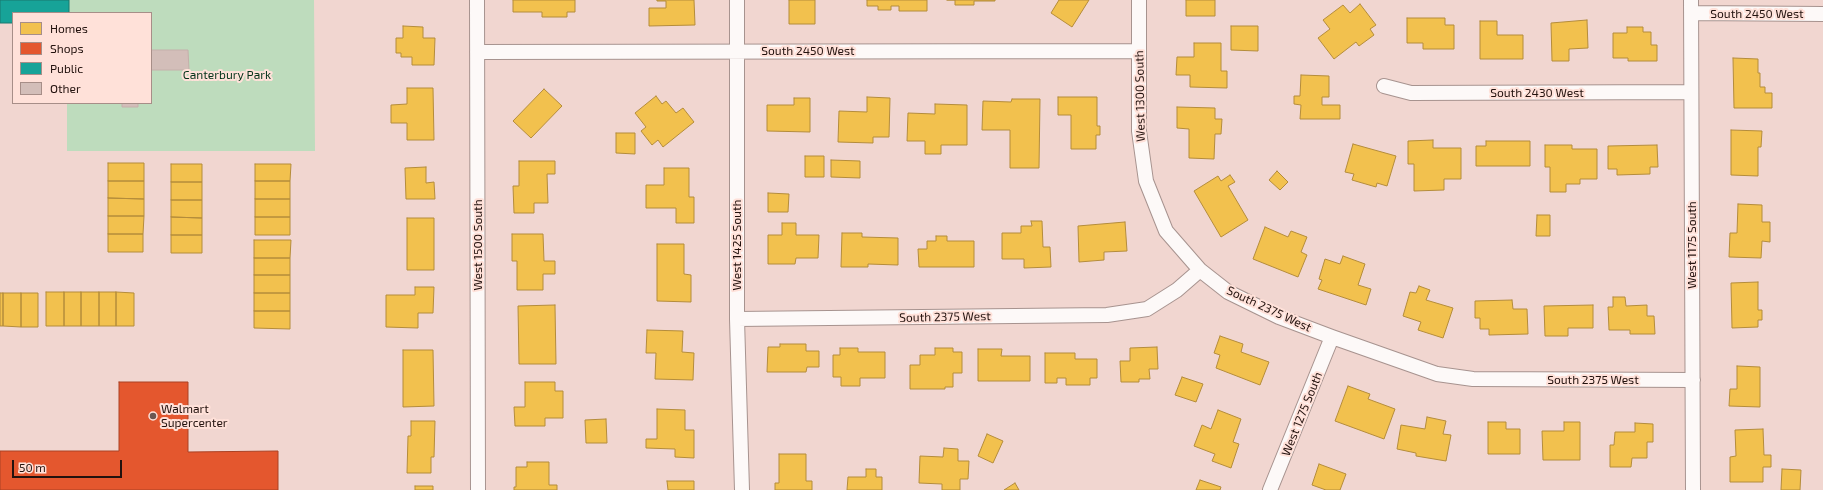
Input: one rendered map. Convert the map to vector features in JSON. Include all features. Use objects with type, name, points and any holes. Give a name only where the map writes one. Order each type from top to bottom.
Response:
[{"type":"street","name":"West 1500 South","points":[[477,0],[478,490]]},
{"type":"street","name":"West 1425 South","points":[[737,0],[737,319],[742,490]]},
{"type":"street","name":"West 1300 South","points":[[1139,0],[1139,131],[1146,181],[1166,231],[1200,270]]},
{"type":"street","name":"South 2450 West","points":[[1691,7],[1823,14]]},
{"type":"street","name":"West 1175 South","points":[[1691,7],[1693,490]]},
{"type":"street","name":"South 2450 West","points":[[477,52],[1139,51]]},
{"type":"street","name":"South 2430 West","points":[[1384,86],[1411,93],[1692,92]]},
{"type":"street","name":"South 2375 West","points":[[737,319],[1107,315],[1146,309],[1177,290],[1200,270],[1228,292],[1279,317],[1437,374],[1473,379],[1693,380]]},
{"type":"street","name":"West 1275 South","points":[[1270,490],[1332,337]]},
{"type":"green space","name":"Canterbury Park","points":[[69,0],[314,0],[315,151],[67,151],[67,104],[152,104],[152,12],[69,12]]},
{"type":"building: Homes","points":[[513,0],[575,0],[575,12],[567,12],[567,17],[542,17],[542,12],[513,12]]},
{"type":"building: Homes","points":[[657,0],[694,0],[695,25],[649,26],[649,8],[666,8],[666,1]]},
{"type":"building: Homes","points":[[789,0],[815,0],[815,24],[789,24]]},
{"type":"building: Homes","points":[[867,0],[927,0],[927,11],[899,11],[899,6],[891,6],[891,10],[878,10],[878,6],[867,6]]},
{"type":"building: Homes","points":[[955,0],[995,1],[974,1],[974,5],[955,5]]},
{"type":"building: Homes","points":[[1059,0],[1089,0],[1072,27],[1051,13]]},
{"type":"building: Homes","points":[[1186,0],[1215,0],[1215,16],[1186,16]]},
{"type":"building: Homes","points":[[1360,4],[1376,25],[1370,29],[1374,35],[1359,46],[1356,42],[1334,59],[1318,38],[1330,29],[1323,20],[1343,5],[1350,13]]},
{"type":"building: Homes","points":[[1407,18],[1445,18],[1445,25],[1454,25],[1454,49],[1423,49],[1423,43],[1407,43]]},
{"type":"building: Homes","points":[[1587,20],[1588,48],[1569,49],[1569,61],[1552,61],[1551,23]]},
{"type":"building: Homes","points":[[1480,21],[1497,21],[1497,35],[1523,35],[1523,59],[1480,59]]},
{"type":"building: Homes","points":[[403,26],[423,27],[423,38],[435,38],[434,65],[412,65],[412,57],[401,57],[401,53],[396,53],[396,38],[403,38]]},
{"type":"building: Homes","points":[[1231,26],[1258,26],[1258,51],[1231,50]]},
{"type":"building: Homes","points":[[1627,27],[1643,27],[1643,32],[1651,32],[1651,45],[1657,45],[1657,61],[1628,61],[1628,58],[1613,58],[1613,33],[1627,33]]},
{"type":"building: Homes","points":[[1194,43],[1221,43],[1221,71],[1227,71],[1227,88],[1190,87],[1190,75],[1176,75],[1177,57],[1194,57]]},
{"type":"building: Homes","points":[[1733,58],[1758,59],[1760,87],[1765,87],[1765,93],[1772,93],[1772,108],[1734,108]]},
{"type":"building: Homes","points":[[1301,75],[1329,76],[1329,97],[1322,97],[1322,105],[1340,105],[1340,119],[1300,119],[1301,105],[1294,104],[1294,96],[1300,96]]},
{"type":"building: Homes","points":[[407,88],[433,88],[434,140],[407,140],[407,123],[391,123],[391,105],[407,104]]},
{"type":"building: Homes","points":[[544,89],[562,106],[531,138],[513,121]]},
{"type":"building: Homes","points":[[656,96],[662,104],[666,101],[676,113],[683,108],[694,122],[663,147],[658,140],[652,145],[641,131],[646,127],[635,113]]},
{"type":"building: Homes","points":[[867,97],[890,98],[889,137],[873,137],[873,143],[838,142],[839,111],[867,112]]},
{"type":"building: Homes","points":[[1058,97],[1097,97],[1097,126],[1100,126],[1100,135],[1096,135],[1096,149],[1071,149],[1071,115],[1058,115]]},
{"type":"building: Homes","points":[[794,98],[810,98],[810,132],[767,131],[767,105],[794,105]]},
{"type":"building: Homes","points":[[1012,99],[1040,99],[1039,168],[1010,168],[1010,130],[982,130],[983,101],[1011,102]]},
{"type":"building: Homes","points":[[935,104],[967,105],[967,145],[941,145],[941,154],[925,154],[925,141],[907,141],[908,113],[935,114]]},
{"type":"building: Homes","points":[[1177,107],[1215,108],[1215,119],[1222,119],[1221,134],[1215,134],[1214,159],[1189,158],[1189,129],[1177,128]]},
{"type":"building: Homes","points":[[1731,130],[1762,131],[1761,147],[1758,147],[1758,176],[1731,175]]},
{"type":"building: Homes","points":[[616,133],[635,133],[635,154],[616,153]]},
{"type":"building: Homes","points":[[1433,140],[1433,148],[1461,148],[1461,179],[1444,179],[1444,190],[1414,191],[1414,164],[1408,164],[1408,141]]},
{"type":"building: Homes","points":[[1486,141],[1530,141],[1530,166],[1476,166],[1476,146],[1486,146]]},
{"type":"building: Homes","points":[[1353,144],[1396,156],[1387,186],[1377,183],[1376,187],[1352,180],[1354,174],[1345,172]]},
{"type":"building: Homes","points":[[1545,145],[1572,145],[1572,149],[1597,149],[1597,179],[1580,179],[1580,184],[1566,184],[1566,192],[1550,192],[1550,167],[1545,167]]},
{"type":"building: Homes","points":[[1657,145],[1658,167],[1650,167],[1650,174],[1617,175],[1617,169],[1608,169],[1608,146]]},
{"type":"building: Homes","points":[[805,156],[824,156],[824,177],[805,177]]},
{"type":"building: Homes","points":[[831,160],[860,161],[860,178],[831,177]]},
{"type":"building: Homes","points":[[519,161],[555,161],[555,174],[547,174],[548,203],[534,203],[534,213],[514,213],[513,186],[519,186]]},
{"type":"building: Homes","points":[[108,163],[144,163],[144,181],[108,181]]},
{"type":"building: Homes","points":[[171,164],[202,164],[202,182],[171,182]]},
{"type":"building: Homes","points":[[255,164],[291,164],[290,181],[255,181]]},
{"type":"building: Homes","points":[[426,167],[426,183],[434,182],[435,199],[406,199],[405,168]]},
{"type":"building: Homes","points":[[664,168],[689,168],[689,197],[694,197],[694,223],[676,223],[676,208],[646,208],[646,185],[664,185]]},
{"type":"building: Homes","points":[[1277,171],[1288,182],[1280,190],[1269,180]]},
{"type":"building: Homes","points":[[1230,175],[1235,182],[1228,186],[1248,220],[1221,237],[1194,191],[1218,176],[1221,181]]},
{"type":"building: Homes","points":[[108,181],[144,181],[144,199],[108,198]]},
{"type":"building: Homes","points":[[255,181],[290,181],[290,199],[255,199]]},
{"type":"building: Homes","points":[[171,182],[202,182],[202,200],[171,200]]},
{"type":"building: Homes","points":[[768,193],[789,194],[788,212],[768,212]]},
{"type":"building: Homes","points":[[108,198],[144,199],[144,216],[108,216]]},
{"type":"building: Homes","points":[[255,199],[290,199],[290,217],[255,217]]},
{"type":"building: Homes","points":[[171,200],[202,200],[202,218],[171,217]]},
{"type":"building: Homes","points":[[1738,204],[1762,205],[1762,222],[1770,222],[1770,242],[1762,241],[1761,258],[1729,257],[1730,233],[1737,233]]},
{"type":"building: Homes","points":[[1537,215],[1550,215],[1550,236],[1536,236]]},
{"type":"building: Homes","points":[[108,216],[144,216],[143,234],[108,234]]},
{"type":"building: Homes","points":[[171,217],[202,218],[202,235],[171,235]]},
{"type":"building: Homes","points":[[255,217],[290,217],[290,235],[255,235]]},
{"type":"building: Homes","points":[[407,218],[434,218],[434,270],[407,270]]},
{"type":"building: Homes","points":[[1031,221],[1042,221],[1043,247],[1050,247],[1051,267],[1024,268],[1024,259],[1002,259],[1002,233],[1021,233],[1021,226],[1032,226]]},
{"type":"building: Homes","points":[[1125,222],[1127,251],[1104,252],[1104,260],[1079,262],[1078,226]]},
{"type":"building: Homes","points":[[782,223],[796,223],[796,235],[819,235],[818,258],[796,258],[795,264],[768,264],[768,235],[782,235]]},
{"type":"building: Homes","points":[[1265,227],[1288,237],[1291,231],[1307,237],[1301,252],[1307,255],[1298,277],[1253,259]]},
{"type":"building: Homes","points":[[842,233],[862,233],[862,237],[898,238],[898,265],[868,264],[868,267],[841,267]]},
{"type":"building: Homes","points":[[108,234],[143,234],[143,252],[108,252]]},
{"type":"building: Homes","points":[[512,234],[543,234],[544,261],[555,261],[555,274],[543,274],[543,290],[517,290],[517,261],[512,261]]},
{"type":"building: Homes","points":[[171,235],[202,235],[202,253],[171,253]]},
{"type":"building: Homes","points":[[936,236],[947,236],[947,241],[974,241],[974,267],[919,267],[918,249],[927,249],[927,241],[936,241]]},
{"type":"building: Homes","points":[[254,240],[291,240],[290,258],[254,258]]},
{"type":"building: Homes","points":[[657,244],[684,244],[684,274],[691,275],[691,302],[657,301]]},
{"type":"building: Homes","points":[[1343,256],[1365,264],[1358,285],[1371,289],[1366,305],[1318,289],[1322,280],[1319,279],[1325,259],[1340,264]]},
{"type":"building: Homes","points":[[254,258],[290,258],[290,275],[254,275]]},
{"type":"building: Homes","points":[[254,275],[290,275],[290,293],[254,293]]},
{"type":"building: Homes","points":[[1758,282],[1758,310],[1762,310],[1762,320],[1758,320],[1758,327],[1732,328],[1731,283]]},
{"type":"building: Homes","points":[[1419,286],[1430,290],[1426,300],[1453,308],[1443,338],[1418,330],[1421,322],[1403,316],[1410,292],[1416,293]]},
{"type":"building: Homes","points":[[415,287],[434,287],[433,313],[418,313],[418,328],[386,327],[386,295],[415,295]]},
{"type":"building: Homes","points":[[46,292],[64,292],[64,326],[46,326]]},
{"type":"building: Homes","points":[[64,292],[81,292],[81,326],[64,326]]},
{"type":"building: Homes","points":[[81,292],[99,292],[99,326],[81,326]]},
{"type":"building: Homes","points":[[99,292],[116,292],[116,326],[99,326]]},
{"type":"building: Homes","points":[[116,292],[134,293],[134,326],[116,326]]},
{"type":"building: Homes","points":[[0,293],[3,293],[3,326],[0,326]]},
{"type":"building: Homes","points":[[3,293],[21,293],[21,327],[3,326]]},
{"type":"building: Homes","points":[[21,293],[38,293],[38,327],[21,327]]},
{"type":"building: Homes","points":[[254,293],[290,293],[290,311],[254,311]]},
{"type":"building: Homes","points":[[1613,297],[1625,297],[1626,306],[1647,305],[1647,316],[1654,316],[1655,334],[1630,334],[1630,330],[1609,330],[1608,307],[1613,307]]},
{"type":"building: Homes","points":[[1512,300],[1513,309],[1527,309],[1528,334],[1489,335],[1489,329],[1480,329],[1480,318],[1475,318],[1475,301]]},
{"type":"building: Homes","points":[[555,305],[556,364],[519,364],[518,306]]},
{"type":"building: Homes","points":[[1593,305],[1593,328],[1568,328],[1568,336],[1545,336],[1544,306]]},
{"type":"building: Homes","points":[[254,311],[290,311],[290,329],[254,328]]},
{"type":"building: Homes","points":[[647,330],[683,331],[682,352],[694,353],[693,380],[655,379],[656,353],[646,353]]},
{"type":"building: Homes","points":[[1220,336],[1243,344],[1241,352],[1269,362],[1260,385],[1216,368],[1220,355],[1214,353]]},
{"type":"building: Homes","points":[[780,344],[806,344],[806,351],[819,351],[819,367],[807,367],[806,372],[767,372],[768,347],[780,347]]},
{"type":"building: Homes","points":[[1157,347],[1158,369],[1149,369],[1150,379],[1139,379],[1139,382],[1121,382],[1120,361],[1130,361],[1130,348]]},
{"type":"building: Homes","points":[[840,348],[858,348],[858,352],[885,352],[885,378],[860,378],[860,386],[841,386],[841,377],[833,377],[833,355],[840,355]]},
{"type":"building: Homes","points":[[935,348],[953,348],[953,352],[962,352],[962,373],[953,373],[953,387],[945,387],[945,389],[910,389],[910,365],[920,365],[920,355],[935,355]]},
{"type":"building: Homes","points":[[978,349],[1002,349],[1001,356],[1030,356],[1030,381],[978,381]]},
{"type":"building: Homes","points":[[403,350],[433,350],[434,406],[403,407]]},
{"type":"building: Homes","points":[[1045,353],[1075,353],[1075,359],[1097,359],[1097,378],[1090,378],[1090,385],[1066,385],[1066,378],[1057,378],[1057,383],[1045,383]]},
{"type":"building: Homes","points":[[1737,366],[1760,367],[1760,407],[1729,406],[1730,389],[1737,389]]},
{"type":"building: Homes","points":[[1182,377],[1203,384],[1196,402],[1175,395]]},
{"type":"building: Homes","points":[[525,382],[555,382],[555,391],[563,391],[563,418],[545,418],[545,426],[515,426],[514,407],[525,407]]},
{"type":"building: Homes","points":[[1348,386],[1370,394],[1368,399],[1395,409],[1384,439],[1335,421]]},
{"type":"building: Homes","points":[[657,409],[685,410],[685,430],[694,430],[694,458],[675,457],[675,449],[646,448],[646,439],[657,439]]},
{"type":"building: Homes","points":[[1218,410],[1241,419],[1233,442],[1239,444],[1231,468],[1212,461],[1215,454],[1194,446],[1202,425],[1211,429]]},
{"type":"building: Homes","points":[[1427,417],[1446,421],[1443,434],[1451,435],[1446,461],[1416,456],[1416,453],[1397,449],[1401,425],[1425,429]]},
{"type":"building: Homes","points":[[606,419],[607,443],[586,443],[585,420]]},
{"type":"building: Homes","points":[[411,421],[435,421],[434,457],[431,457],[431,473],[407,473],[408,436],[411,436]]},
{"type":"building: Homes","points":[[1488,422],[1506,422],[1506,429],[1520,429],[1520,454],[1488,454]]},
{"type":"building: Homes","points":[[1564,422],[1580,422],[1580,460],[1543,460],[1542,431],[1564,431]]},
{"type":"building: Homes","points":[[1635,423],[1653,424],[1653,442],[1647,442],[1647,458],[1632,458],[1631,467],[1610,467],[1610,445],[1614,445],[1615,432],[1635,432]]},
{"type":"building: Homes","points":[[1763,429],[1764,455],[1771,455],[1771,467],[1763,467],[1763,482],[1730,482],[1730,457],[1736,456],[1735,430]]},
{"type":"building: Homes","points":[[987,434],[1003,441],[993,463],[978,456]]},
{"type":"building: Homes","points":[[944,448],[958,449],[958,461],[969,461],[968,479],[960,479],[960,490],[942,490],[942,484],[919,483],[920,456],[943,457]]},
{"type":"building: Homes","points":[[779,454],[806,454],[806,481],[812,481],[812,490],[775,490],[775,483],[779,483]]},
{"type":"building: Homes","points":[[527,462],[549,462],[549,485],[557,485],[557,490],[514,490],[514,487],[516,487],[516,467],[527,467]]},
{"type":"building: Homes","points":[[1319,464],[1346,474],[1340,490],[1326,490],[1312,485]]},
{"type":"building: Homes","points":[[866,469],[876,469],[876,477],[882,477],[882,490],[847,490],[848,477],[866,477]]},
{"type":"building: Homes","points":[[1782,469],[1801,470],[1800,490],[1781,490]]},
{"type":"building: Homes","points":[[1200,480],[1221,487],[1220,490],[1196,490]]},
{"type":"building: Homes","points":[[667,481],[694,481],[694,490],[668,490]]},
{"type":"building: Homes","points":[[1015,483],[1019,490],[1004,490]]},
{"type":"building: Homes","points":[[415,486],[433,486],[433,490],[415,490]]},
{"type":"building: Shops","name":"Walmart Supercenter","points":[[119,382],[188,382],[188,452],[278,451],[278,490],[0,490],[0,451],[119,451]]},
{"type":"building: Public","points":[[0,0],[69,0],[69,12],[12,12],[12,23],[0,23]]},
{"type":"building: Other","points":[[152,50],[188,50],[189,70],[152,70]]},
{"type":"building: Other","points":[[122,104],[138,104],[138,107],[122,107]]},
{"type":"place","name":"Walmart Supercenter","points":[[153,416]]}]
